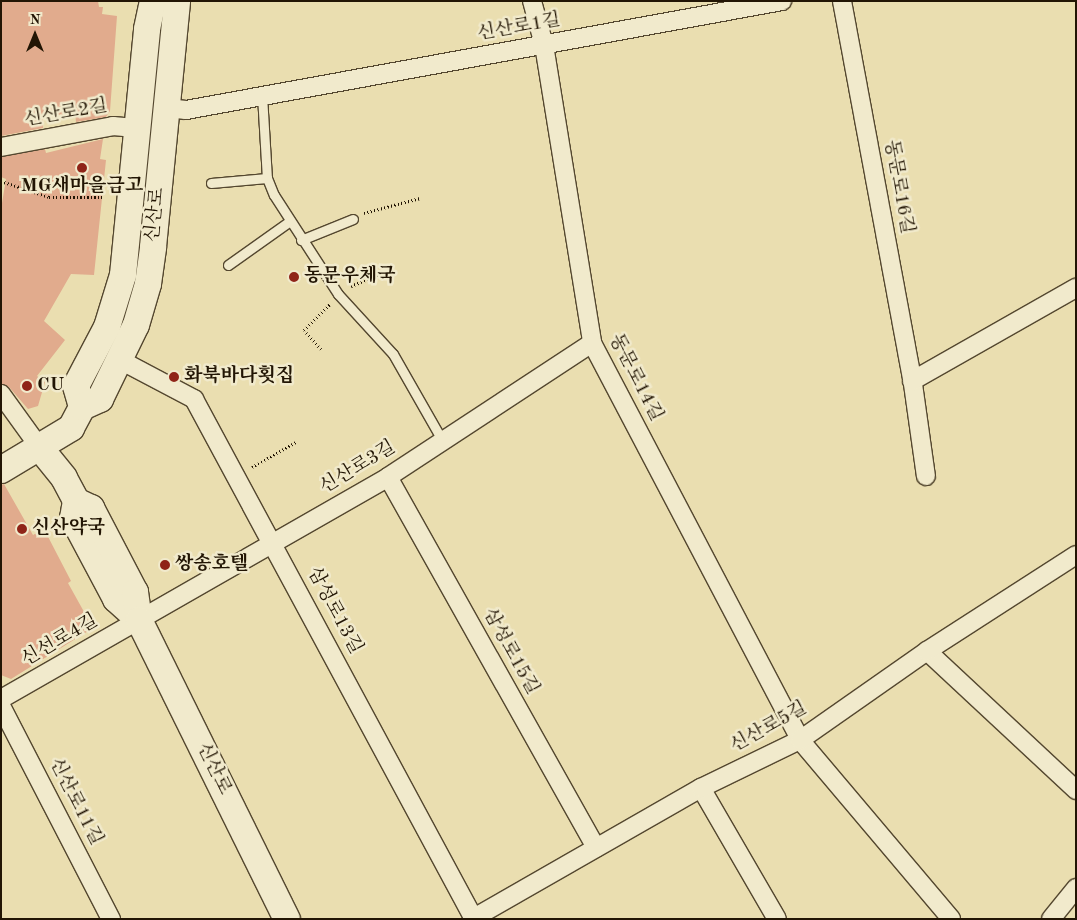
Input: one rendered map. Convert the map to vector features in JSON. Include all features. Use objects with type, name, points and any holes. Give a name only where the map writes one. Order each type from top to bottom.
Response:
[{"type":"main road","points":[[140,1],[147,29]]},
{"type":"main road","name":"신산로","points":[[82,407],[76,386],[108,327],[118,298],[138,128],[147,29],[153,1]]},
{"type":"main road","name":"신산로","points":[[177,1],[148,284],[136,325],[100,399],[82,407],[71,428],[40,448],[64,478],[76,501],[73,518],[116,599],[139,620],[287,919]]},
{"type":"main road","points":[[1,470],[40,448]]},
{"type":"street","name":"동문로14길","points":[[532,1],[544,45],[592,343],[800,740],[951,919]]},
{"type":"street","name":"신산로1길","points":[[167,108],[186,110],[782,1]]},
{"type":"street","name":"동문로16길","points":[[842,1],[912,381],[926,476]]},
{"type":"street","name":"신산로2길","points":[[1,147],[112,126],[138,128]]},
{"type":"street","points":[[912,381],[1076,288]]},
{"type":"street","name":"신산로3길","points":[[139,620],[388,477],[592,343]]},
{"type":"street","name":"삼성로13길","points":[[120,360],[194,399],[473,918]]},
{"type":"street","points":[[1,394],[40,448]]},
{"type":"street","name":"삼성로15길","points":[[388,477],[596,848]]},
{"type":"street","name":"신산로5길","points":[[473,918],[701,788],[800,740],[927,651],[1076,555]]},
{"type":"street","name":"신선로4길","points":[[1,699],[139,620]]},
{"type":"street","points":[[927,651],[1076,790]]},
{"type":"street","name":"신산로11길","points":[[1,706],[111,919]]},
{"type":"street","points":[[701,788],[777,919]]},
{"type":"street","points":[[1051,919],[1076,888]]},
{"type":"lane","points":[[262,95],[267,178],[301,240],[338,294],[393,354],[442,440]]},
{"type":"lane","points":[[211,183],[267,178]]},
{"type":"lane","points":[[301,240],[353,219]]},
{"type":"lane","points":[[228,265],[290,221]]},
{"type":"path","points":[[1,181],[49,197],[105,197]]},
{"type":"path","points":[[353,219],[359,214],[420,198]]},
{"type":"path","points":[[321,349],[304,330],[338,294],[389,270]]},
{"type":"path","points":[[236,476],[296,442]]},
{"type":"building","points":[[1,1],[98,1],[99,7],[103,7],[102,14],[117,16],[110,111],[106,117],[76,122],[75,113],[43,117],[43,128],[1,136]]},
{"type":"building","points":[[103,139],[100,159],[106,160],[94,275],[71,274],[44,321],[65,340],[37,376],[45,382],[38,406],[28,409],[9,387],[1,384],[1,209],[6,179],[1,177],[1,157],[45,149],[46,153]]},
{"type":"building","points":[[4,484],[33,535],[44,529],[71,581],[68,583],[93,628],[11,679],[1,675],[1,485]]},
{"type":"place","name":"MG새마을금고","points":[[82,168]]},
{"type":"place","name":"동문우체국","points":[[294,277]]},
{"type":"place","name":"화북바다횟집","points":[[174,377]]},
{"type":"place","name":"CU","points":[[27,386]]},
{"type":"place","name":"신산약국","points":[[22,529]]},
{"type":"place","name":"쌍송호텔","points":[[165,565]]}]
